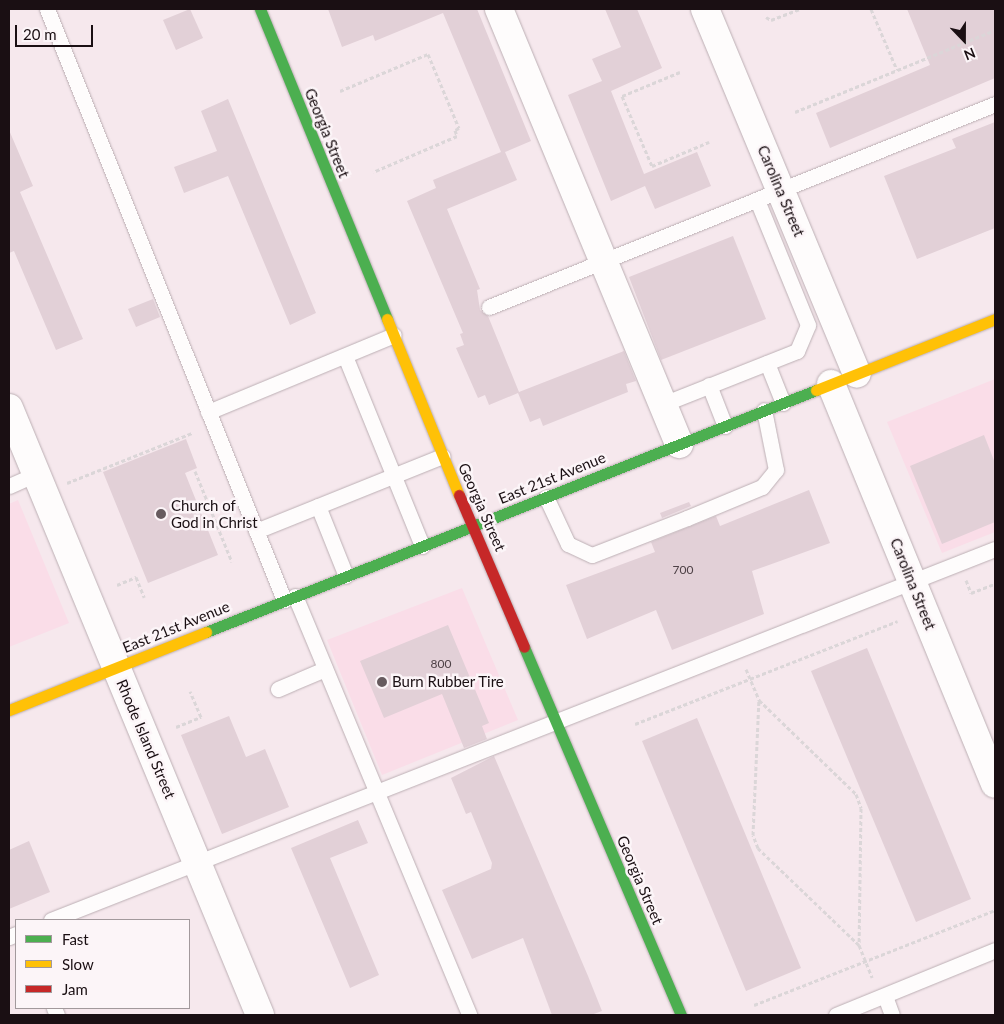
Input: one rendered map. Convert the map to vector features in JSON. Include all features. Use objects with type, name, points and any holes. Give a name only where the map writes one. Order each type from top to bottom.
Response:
[{"type":"street","name":"Georgia Street","points":[[260,9],[443,456],[681,1015]]},
{"type":"street","points":[[499,9],[679,444]]},
{"type":"street","name":"Carolina Street","points":[[706,9],[769,196],[792,253],[815,308],[857,374]]},
{"type":"street","name":"East 21st Avenue","points":[[9,710],[995,319]]},
{"type":"street","name":"Carolina Street","points":[[831,384],[995,784]]},
{"type":"street","name":"Rhode Island Street","points":[[9,408],[260,1015]]},
{"type":"lane","points":[[47,9],[256,531],[325,670],[469,1015]]},
{"type":"lane","points":[[489,307],[995,104]]},
{"type":"lane","points":[[663,404],[797,351],[815,308]]},
{"type":"lane","points":[[208,412],[394,335]]},
{"type":"lane","points":[[345,356],[422,546]]},
{"type":"lane","points":[[767,363],[783,403]]},
{"type":"lane","points":[[709,385],[725,426]]},
{"type":"lane","points":[[546,497],[568,544],[592,555],[686,518],[762,487],[776,470],[764,410]]},
{"type":"lane","points":[[256,531],[443,456]]},
{"type":"lane","points":[[9,486],[40,483]]},
{"type":"lane","points":[[318,506],[346,576]]},
{"type":"lane","points":[[54,919],[995,549]]},
{"type":"lane","points":[[278,689],[325,670]]},
{"type":"lane","points":[[836,1015],[995,950]]},
{"type":"lane","points":[[885,996],[892,1015]]},
{"type":"path","points":[[766,17],[771,20],[798,9]]},
{"type":"path","points":[[871,9],[897,70]]},
{"type":"path","points":[[795,112],[995,30]]},
{"type":"path","points":[[340,91],[428,54],[459,128],[455,130],[457,136],[374,172]]},
{"type":"path","points":[[680,72],[622,96],[652,166],[709,142]]},
{"type":"path","points":[[40,483],[192,434]]},
{"type":"path","points":[[196,471],[232,562]]},
{"type":"path","points":[[959,563],[971,593],[995,584]]},
{"type":"path","points":[[117,585],[136,577],[144,597]]},
{"type":"path","points":[[635,724],[898,621]]},
{"type":"path","points":[[750,678],[759,700],[858,801],[858,945]]},
{"type":"path","points":[[176,728],[201,717],[190,691]]},
{"type":"path","points":[[759,700],[753,835],[758,848],[858,945],[866,963]]},
{"type":"path","points":[[754,1005],[866,963],[995,910]]},
{"type":"shaded area","points":[[995,379],[995,532],[942,553],[887,422]]},
{"type":"shaded area","points":[[18,500],[69,623],[9,647],[9,504]]},
{"type":"shaded area","points":[[462,588],[518,720],[382,775],[327,640]]},
{"type":"building","points":[[190,9],[203,38],[176,50],[163,20]]},
{"type":"building","points":[[328,9],[477,9],[531,141],[505,152],[517,180],[447,209],[480,289],[477,290],[480,310],[488,316],[519,392],[624,351],[636,381],[626,384],[628,392],[543,426],[540,418],[530,422],[518,393],[489,405],[485,395],[478,398],[456,348],[464,345],[460,334],[463,333],[407,201],[436,188],[433,180],[501,152],[443,13],[375,41],[373,35],[342,47]]},
{"type":"building","points":[[605,9],[637,9],[662,68],[611,91],[644,174],[697,152],[711,186],[655,209],[645,186],[611,201],[568,95],[602,81],[592,59],[621,47]]},
{"type":"building","points":[[907,9],[995,9],[995,78],[830,148],[816,113],[930,65]]},
{"type":"building","points":[[228,99],[316,313],[290,325],[228,176],[184,193],[174,167],[217,151],[201,111]]},
{"type":"building","points":[[995,122],[995,228],[917,259],[884,176],[956,148],[952,139]]},
{"type":"building","points":[[9,130],[33,186],[20,192],[83,339],[56,350],[14,251],[9,253]]},
{"type":"building","points":[[733,236],[766,319],[661,360],[629,277]]},
{"type":"building","points":[[153,299],[160,317],[136,327],[128,309]]},
{"type":"building","points":[[984,435],[995,463],[995,522],[942,544],[910,466]]},
{"type":"building","name":"Church of God in Christ","points":[[186,439],[197,468],[185,473],[218,555],[148,583],[103,472]]},
{"type":"building","points":[[809,490],[830,543],[752,571],[764,614],[672,650],[656,610],[587,639],[566,585],[655,552],[651,542],[716,516],[720,526]]},
{"type":"building","points":[[689,502],[691,506],[662,518],[660,513]]},
{"type":"building","points":[[448,625],[489,723],[482,726],[487,739],[464,748],[442,694],[384,718],[360,661]]},
{"type":"building","points":[[867,648],[971,899],[916,922],[811,671]]},
{"type":"building","points":[[229,716],[246,757],[265,749],[289,807],[222,834],[181,735]]},
{"type":"building","points":[[697,718],[801,968],[746,991],[642,741]]},
{"type":"building","points":[[494,756],[602,1011],[591,1015],[552,1015],[523,938],[472,959],[442,890],[491,869],[492,863],[471,812],[466,814],[451,778]]},
{"type":"building","points":[[358,820],[368,843],[330,858],[379,975],[350,988],[291,848]]},
{"type":"building","points":[[29,841],[50,892],[9,909],[9,850]]},
{"type":"traffic: fast","points":[[260,9],[387,319]]},
{"type":"traffic: fast","points":[[206,632],[816,390]]},
{"type":"traffic: fast","points":[[524,647],[681,1015]]},
{"type":"traffic: slow","points":[[387,319],[459,495]]},
{"type":"traffic: slow","points":[[816,390],[995,319]]},
{"type":"traffic: slow","points":[[9,710],[206,632]]},
{"type":"traffic: jam","points":[[459,495],[524,647]]},
{"type":"place","name":"Church of God in Christ","points":[[161,514]]},
{"type":"place","name":"Burn Rubber Tire","points":[[382,682]]}]
